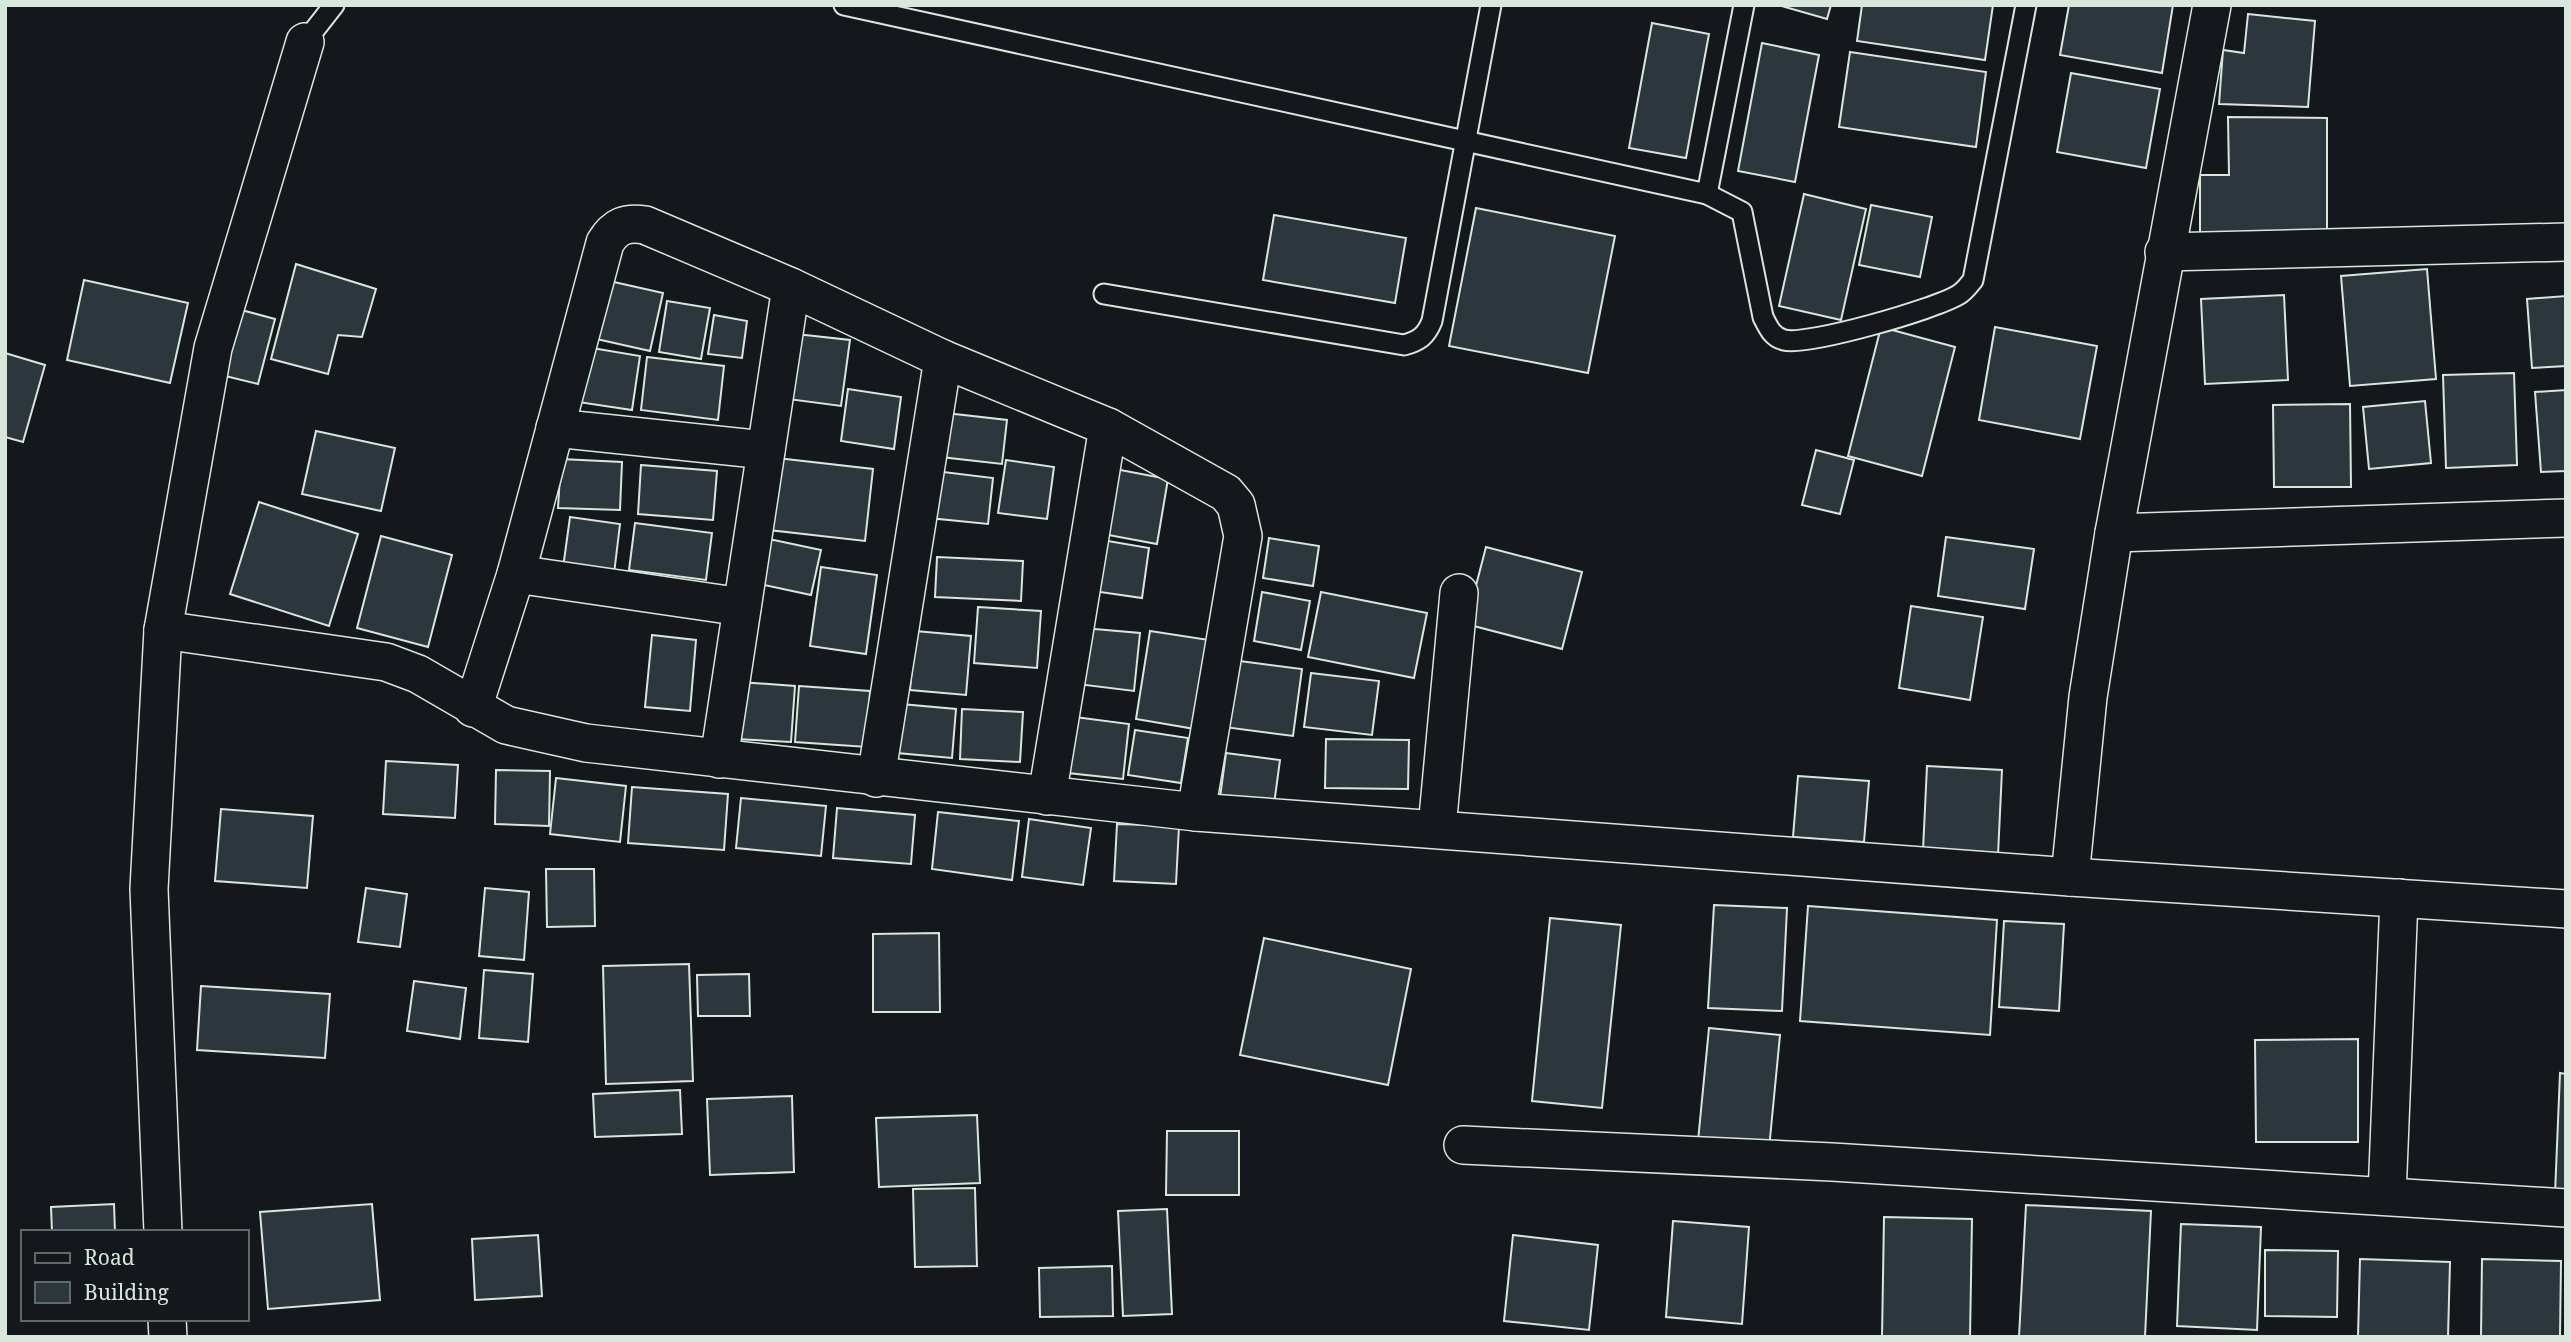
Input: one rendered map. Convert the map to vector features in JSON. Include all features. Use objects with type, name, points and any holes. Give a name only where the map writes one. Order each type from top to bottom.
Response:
[{"type":"street","points":[[2070,877],[2088,697],[2114,533],[2164,251],[2212,5]]},
{"type":"street","points":[[163,1230],[149,889],[163,630],[213,348],[305,42]]},
{"type":"street","points":[[473,708],[516,574],[605,243],[611,232],[621,225],[645,225],[791,287],[943,359],[1108,427],[1226,493],[1236,505],[1243,536],[1196,812]]},
{"type":"street","points":[[2164,251],[2566,242]]},
{"type":"street","points":[[719,759],[791,287]]},
{"type":"street","points":[[876,778],[943,359]]},
{"type":"street","points":[[1047,796],[1108,427]]},
{"type":"street","points":[[555,428],[766,450]]},
{"type":"street","points":[[2114,533],[2566,518]]},
{"type":"street","points":[[516,574],[742,607]]},
{"type":"street","points":[[1437,828],[1459,593]]},
{"type":"street","points":[[163,630],[386,662],[418,674],[506,725],[540,734],[586,743],[876,778],[1196,812],[2070,877],[2566,909]]},
{"type":"street","points":[[2387,1196],[2399,898]]},
{"type":"street","points":[[1463,1145],[1832,1162],[2566,1208]]},
{"type":"lane","points":[[305,42],[334,5]]},
{"type":"lane","points":[[844,5],[1707,194],[1742,212],[1763,317],[1770,332],[1784,340],[1801,340],[1874,324],[1960,294],[1973,280],[1977,271],[2026,5]]},
{"type":"lane","points":[[1104,294],[1404,345],[1416,342],[1427,333],[1432,321],[1491,5]]},
{"type":"lane","points":[[1707,194],[1744,5]]},
{"type":"building","points":[[1778,5],[1831,5],[1827,19]]},
{"type":"building","points":[[1862,5],[1993,5],[1985,60],[1857,41]]},
{"type":"building","points":[[2069,5],[2173,5],[2162,73],[2060,55]]},
{"type":"building","points":[[2248,14],[2315,21],[2308,107],[2219,104],[2223,50],[2244,53]]},
{"type":"building","points":[[1652,23],[1709,34],[1686,158],[1629,148]]},
{"type":"building","points":[[1762,43],[1819,55],[1795,182],[1738,171]]},
{"type":"building","points":[[1850,52],[1986,72],[1976,147],[1839,127]]},
{"type":"building","points":[[2071,73],[2160,89],[2146,168],[2057,152]]},
{"type":"building","points":[[2228,117],[2327,118],[2327,237],[2200,237],[2200,175],[2229,175]]},
{"type":"building","points":[[1804,194],[1866,209],[1841,320],[1779,306]]},
{"type":"building","points":[[1871,205],[1932,217],[1920,277],[1859,265]]},
{"type":"building","points":[[1476,208],[1615,236],[1588,373],[1449,346]]},
{"type":"building","points":[[1274,215],[1406,238],[1395,303],[1263,280]]},
{"type":"building","points":[[296,264],[376,289],[362,337],[338,335],[328,374],[271,359]]},
{"type":"building","points":[[2427,269],[2436,379],[2350,386],[2341,276]]},
{"type":"building","points":[[84,280],[188,303],[170,383],[67,360]]},
{"type":"building","points":[[605,280],[663,293],[650,351],[592,338]]},
{"type":"building","points":[[2284,295],[2288,380],[2205,384],[2201,299]]},
{"type":"building","points":[[2566,296],[2566,366],[2532,368],[2527,299]]},
{"type":"building","points":[[667,301],[710,308],[701,359],[659,352]]},
{"type":"building","points":[[234,308],[275,319],[258,384],[217,374]]},
{"type":"building","points":[[714,315],[747,321],[742,358],[708,354]]},
{"type":"building","points":[[1881,327],[1955,347],[1922,476],[1848,456]]},
{"type":"building","points":[[1995,327],[2097,346],[2080,439],[1979,420]]},
{"type":"building","points":[[796,334],[850,340],[841,406],[788,399]]},
{"type":"building","points":[[586,347],[640,356],[632,410],[578,402]]},
{"type":"building","points":[[5,353],[45,365],[23,442],[5,437]]},
{"type":"building","points":[[647,357],[724,366],[718,420],[641,410]]},
{"type":"building","points":[[2514,373],[2517,465],[2446,468],[2443,375]]},
{"type":"building","points":[[848,389],[901,397],[894,449],[841,441]]},
{"type":"building","points":[[2566,390],[2566,471],[2541,472],[2535,392]]},
{"type":"building","points":[[2425,401],[2431,463],[2369,469],[2363,407]]},
{"type":"building","points":[[2350,404],[2351,487],[2274,487],[2273,405]]},
{"type":"building","points":[[946,413],[1007,420],[1002,464],[941,457]]},
{"type":"building","points":[[316,431],[395,448],[381,511],[302,494]]},
{"type":"building","points":[[1816,450],[1854,460],[1840,514],[1802,505]]},
{"type":"building","points":[[777,458],[873,469],[865,541],[769,530]]},
{"type":"building","points":[[561,459],[622,462],[620,510],[558,508]]},
{"type":"building","points":[[1006,460],[1054,467],[1047,519],[998,513]]},
{"type":"building","points":[[641,465],[717,471],[713,520],[638,514]]},
{"type":"building","points":[[1115,469],[1168,479],[1157,544],[1103,534]]},
{"type":"building","points":[[935,471],[993,478],[988,524],[929,518]]},
{"type":"building","points":[[259,502],[358,534],[329,626],[230,594]]},
{"type":"building","points":[[570,517],[620,524],[614,574],[563,568]]},
{"type":"building","points":[[635,523],[712,533],[706,580],[629,570]]},
{"type":"building","points":[[381,536],[452,555],[428,647],[357,628]]},
{"type":"building","points":[[1946,537],[2034,549],[2025,609],[1938,596]]},
{"type":"building","points":[[1269,538],[1319,546],[1313,586],[1263,578]]},
{"type":"building","points":[[769,539],[821,550],[811,595],[760,584]]},
{"type":"building","points":[[1102,540],[1149,548],[1142,598],[1093,591]]},
{"type":"building","points":[[1486,547],[1582,572],[1562,649],[1466,624]]},
{"type":"building","points":[[937,557],[1023,561],[1021,601],[935,597]]},
{"type":"building","points":[[821,567],[877,575],[866,654],[810,646]]},
{"type":"building","points":[[1262,592],[1310,601],[1301,650],[1254,641]]},
{"type":"building","points":[[1321,592],[1427,613],[1414,678],[1308,657]]},
{"type":"building","points":[[1911,606],[1983,617],[1970,700],[1899,688]]},
{"type":"building","points":[[978,607],[1041,611],[1037,668],[974,663]]},
{"type":"building","points":[[1083,628],[1140,633],[1134,691],[1077,684]]},
{"type":"building","points":[[915,631],[971,636],[966,695],[910,690]]},
{"type":"building","points":[[1150,631],[1209,640],[1195,729],[1136,719]]},
{"type":"building","points":[[652,635],[696,640],[690,711],[645,707]]},
{"type":"building","points":[[1232,660],[1302,669],[1293,736],[1224,727]]},
{"type":"building","points":[[1311,673],[1379,681],[1372,735],[1304,727]]},
{"type":"building","points":[[740,682],[795,686],[791,742],[736,739]]},
{"type":"building","points":[[799,686],[870,691],[867,747],[795,742]]},
{"type":"building","points":[[901,704],[956,709],[952,758],[897,753]]},
{"type":"building","points":[[962,709],[1023,712],[1020,762],[960,759]]},
{"type":"building","points":[[1075,717],[1129,724],[1123,779],[1068,773]]},
{"type":"building","points":[[1135,730],[1188,738],[1181,783],[1128,775]]},
{"type":"building","points":[[1326,739],[1409,740],[1408,789],[1325,788]]},
{"type":"building","points":[[1226,753],[1280,760],[1273,812],[1219,805]]},
{"type":"building","points":[[386,761],[458,765],[455,818],[383,814]]},
{"type":"building","points":[[1927,766],[2002,770],[1998,855],[1923,850]]},
{"type":"building","points":[[496,770],[550,771],[549,826],[495,824]]},
{"type":"building","points":[[1798,776],[1869,781],[1864,842],[1793,837]]},
{"type":"building","points":[[556,778],[626,786],[620,842],[550,834]]},
{"type":"building","points":[[632,787],[728,794],[724,850],[628,843]]},
{"type":"building","points":[[741,798],[826,806],[821,856],[736,848]]},
{"type":"building","points":[[837,808],[915,815],[911,864],[833,858]]},
{"type":"building","points":[[221,809],[313,816],[307,888],[215,881]]},
{"type":"building","points":[[938,812],[1019,821],[1012,880],[932,869]]},
{"type":"building","points":[[1029,819],[1091,828],[1083,885],[1022,877]]},
{"type":"building","points":[[1117,824],[1179,826],[1176,884],[1114,881]]},
{"type":"building","points":[[546,869],[594,869],[595,926],[547,927]]},
{"type":"building","points":[[366,888],[407,894],[400,947],[358,942]]},
{"type":"building","points":[[485,888],[529,892],[524,960],[479,956]]},
{"type":"building","points":[[1714,905],[1787,908],[1782,1011],[1708,1008]]},
{"type":"building","points":[[1808,906],[1997,920],[1990,1035],[1800,1021]]},
{"type":"building","points":[[1550,918],[1621,925],[1602,1108],[1532,1101]]},
{"type":"building","points":[[2004,921],[2064,924],[2059,1011],[1999,1007]]},
{"type":"building","points":[[939,933],[940,1012],[873,1012],[873,934]]},
{"type":"building","points":[[1264,938],[1411,969],[1388,1085],[1240,1055]]},
{"type":"building","points":[[689,964],[693,1081],[606,1084],[603,966]]},
{"type":"building","points":[[484,970],[533,974],[528,1042],[479,1038]]},
{"type":"building","points":[[749,974],[750,1016],[698,1016],[697,975]]},
{"type":"building","points":[[414,981],[466,988],[460,1039],[407,1031]]},
{"type":"building","points":[[201,986],[330,994],[325,1058],[197,1050]]},
{"type":"building","points":[[1709,1028],[1780,1035],[1769,1149],[1698,1141]]},
{"type":"building","points":[[2358,1039],[2358,1142],[2256,1142],[2255,1040]]},
{"type":"building","points":[[2560,1073],[2566,1074],[2566,1194],[2555,1194]]},
{"type":"building","points":[[680,1090],[682,1134],[595,1137],[593,1094]]},
{"type":"building","points":[[792,1096],[794,1172],[710,1175],[707,1099]]},
{"type":"building","points":[[977,1115],[980,1183],[879,1187],[876,1118]]},
{"type":"building","points":[[1167,1131],[1239,1131],[1239,1195],[1166,1195]]},
{"type":"building","points":[[975,1188],[977,1266],[915,1267],[913,1189]]},
{"type":"building","points":[[114,1204],[115,1230],[52,1230],[51,1207]]},
{"type":"building","points":[[372,1204],[380,1300],[268,1309],[260,1212]]},
{"type":"building","points":[[2026,1205],[2151,1211],[2145,1337],[2019,1337]]},
{"type":"building","points":[[1167,1209],[1172,1314],[1123,1316],[1118,1211]]},
{"type":"building","points":[[1884,1217],[1972,1219],[1970,1337],[1882,1337]]},
{"type":"building","points":[[1673,1221],[1749,1227],[1742,1324],[1666,1317]]},
{"type":"building","points":[[2181,1224],[2261,1227],[2257,1330],[2177,1326]]},
{"type":"building","points":[[538,1235],[542,1296],[475,1300],[472,1239]]},
{"type":"building","points":[[1513,1235],[1598,1245],[1589,1330],[1504,1321]]},
{"type":"building","points":[[2265,1250],[2338,1251],[2337,1317],[2265,1316]]},
{"type":"building","points":[[2360,1259],[2450,1262],[2448,1337],[2358,1337]]},
{"type":"building","points":[[2482,1259],[2561,1261],[2560,1337],[2481,1337]]},
{"type":"building","points":[[1112,1266],[1113,1316],[1040,1317],[1039,1268]]}]
